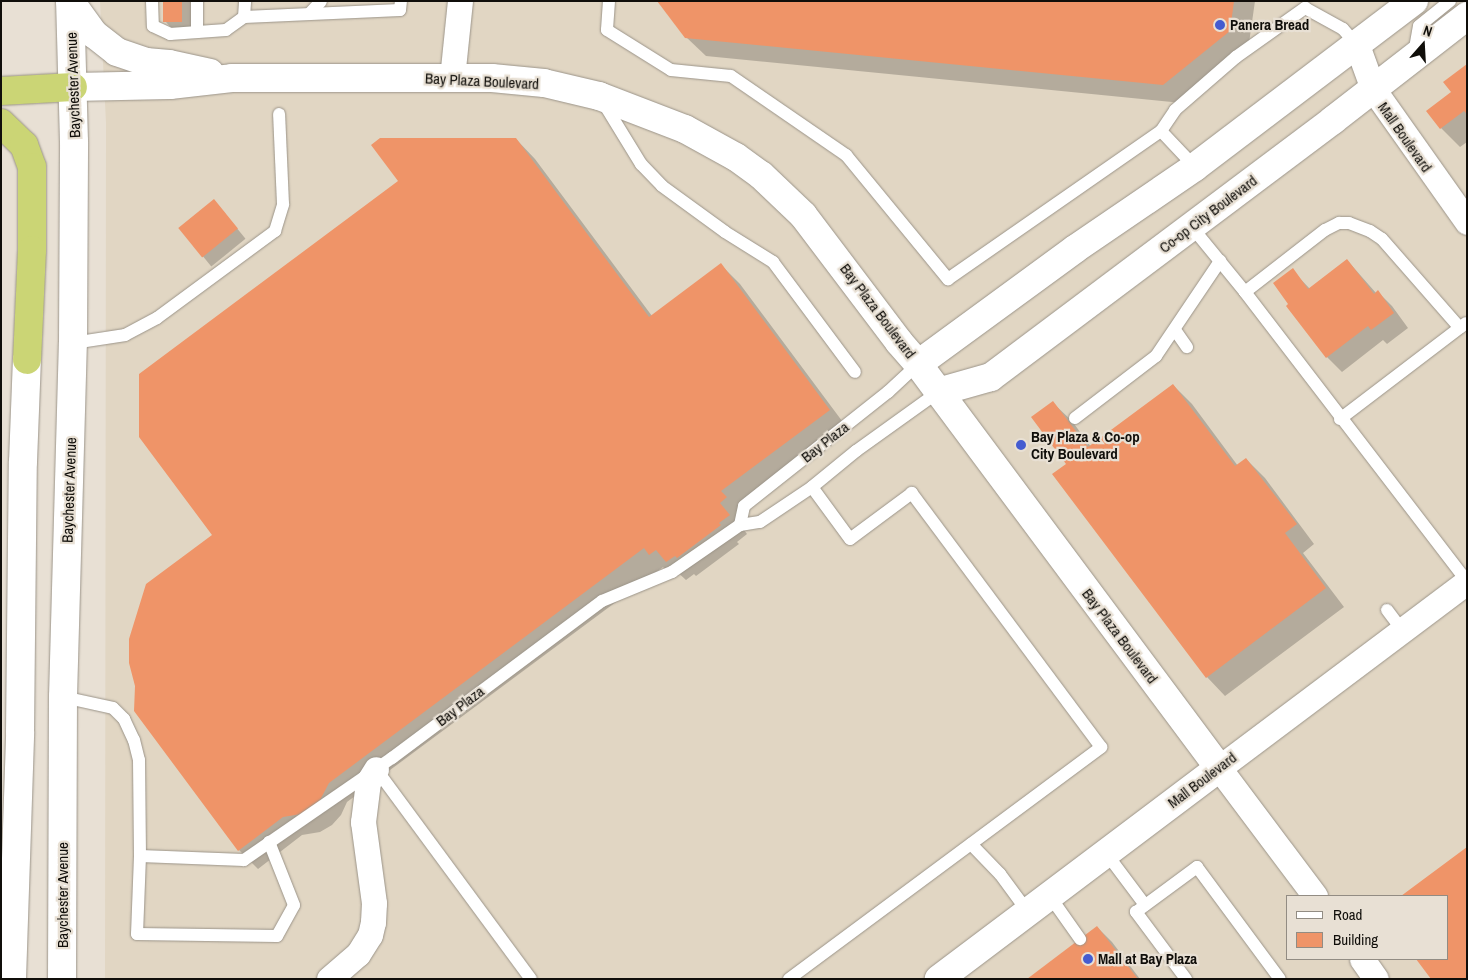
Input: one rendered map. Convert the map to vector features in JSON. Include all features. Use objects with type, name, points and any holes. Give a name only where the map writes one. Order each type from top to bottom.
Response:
[{"type":"highway","points":[[1,91],[73,87]]},
{"type":"highway","points":[[1,123],[24,145],[32,167],[32,250],[27,360]]},
{"type":"street","name":"Bay Plaza Boulevard","points":[[70,1],[94,34],[117,52],[146,62],[169,64],[232,78]]},
{"type":"street","name":"Baychester Avenue","points":[[62,979],[63,697],[73,342],[73,87],[70,1]]},
{"type":"street","points":[[452,78],[460,1]]},
{"type":"street","points":[[918,364],[1075,249],[1195,167],[1414,1]]},
{"type":"street","name":"Co-op City Boulevard","points":[[938,392],[990,377],[1467,16]]},
{"type":"street","name":"Mall Boulevard","points":[[1356,45],[1373,89],[1467,222]]},
{"type":"street","name":"Bay Plaza Boulevard","points":[[73,87],[170,85],[232,78],[452,78],[518,80],[599,96],[685,129],[736,157],[761,175],[803,215],[898,342],[918,364],[1314,895]]},
{"type":"street","points":[[12,979],[20,732],[23,462],[27,360]]},
{"type":"street","name":"Mall Boulevard","points":[[939,979],[1467,582]]},
{"type":"street","points":[[329,979],[358,954],[370,934],[373,922],[374,903],[363,822],[368,782],[376,769]]},
{"type":"street","points":[[1363,960],[1376,979]]},
{"type":"lane","points":[[152,1],[153,26],[170,34],[226,30],[244,17],[400,10],[401,1]]},
{"type":"lane","points":[[197,1],[197,32]]},
{"type":"lane","points":[[244,17],[245,1]]},
{"type":"lane","points":[[310,13],[321,1]]},
{"type":"lane","points":[[609,1],[607,30],[671,70],[731,76],[846,155],[948,279],[1161,130],[1175,110],[1236,57],[1305,8],[1343,29],[1356,45]]},
{"type":"lane","points":[[1413,58],[1419,26],[1450,1]]},
{"type":"lane","points":[[599,96],[641,164],[662,186],[725,232],[773,262],[855,372]]},
{"type":"lane","points":[[73,342],[125,335],[157,318],[275,231],[283,204],[279,114]]},
{"type":"lane","points":[[1161,130],[1195,167]]},
{"type":"lane","points":[[1245,292],[1325,230],[1339,223],[1349,223],[1370,231],[1382,239],[1463,325],[1340,419]]},
{"type":"lane","points":[[1191,226],[1245,292],[1340,419],[1467,582]]},
{"type":"lane","points":[[1075,418],[1156,356],[1220,261]]},
{"type":"lane","points":[[1175,330],[1187,347]]},
{"type":"lane","name":"Bay Plaza","points":[[740,524],[744,506],[888,392],[918,364]]},
{"type":"lane","name":"Bay Plaza","points":[[140,856],[244,860],[376,769],[602,601],[672,572],[740,524],[760,522],[812,487],[870,441],[938,392]]},
{"type":"lane","points":[[789,979],[1101,747],[912,493],[850,539],[812,487]]},
{"type":"lane","points":[[1387,610],[1402,630]]},
{"type":"lane","points":[[63,697],[113,708],[124,719],[134,740],[139,760],[140,856],[137,934],[277,936],[294,905],[269,842]]},
{"type":"lane","points":[[376,769],[531,979]]},
{"type":"lane","points":[[971,844],[1000,874],[1028,912]]},
{"type":"lane","points":[[1106,853],[1145,905]]},
{"type":"lane","points":[[1186,979],[1136,912],[1197,867],[1280,979]]},
{"type":"lane","points":[[1049,895],[1080,939]]},
{"type":"shaded area","points":[[100,1],[1467,1],[1467,979],[105,979],[106,123]]},
{"type":"building","points":[[163,1],[182,1],[182,22],[163,22]]},
{"type":"building","points":[[657,1],[1234,1],[1230,31],[1163,85],[685,38]]},
{"type":"building","points":[[1467,64],[1467,114],[1464,111],[1440,129],[1426,111],[1451,92],[1443,82]]},
{"type":"building","points":[[380,138],[516,138],[649,317],[721,263],[830,410],[721,491],[727,497],[720,503],[730,515],[719,523],[721,525],[677,558],[675,556],[666,562],[656,550],[649,555],[644,548],[329,783],[319,802],[301,814],[283,817],[238,851],[134,711],[135,686],[129,663],[129,639],[146,584],[212,535],[139,437],[139,374],[398,181],[371,145]]},
{"type":"building","points":[[214,199],[238,229],[202,257],[178,228]]},
{"type":"building","points":[[1347,259],[1374,294],[1378,290],[1394,313],[1371,330],[1368,326],[1326,358],[1286,306],[1288,304],[1273,283],[1293,268],[1308,289]]},
{"type":"building","points":[[1173,384],[1235,466],[1246,458],[1297,524],[1285,533],[1326,588],[1206,678],[1052,474],[1066,464],[1031,417],[1053,401],[1088,447]]},
{"type":"building","points":[[1467,847],[1467,979],[1431,979],[1417,960],[1448,960],[1448,895],[1402,895]]},
{"type":"building","name":"Mall at Bay Plaza","points":[[1097,926],[1138,979],[1027,979]]},
{"type":"place","name":"Panera Bread","points":[[1220,25]]},
{"type":"place","name":"Bay Plaza & Co-op City Boulevard","points":[[1021,445]]},
{"type":"place","name":"Mall at Bay Plaza","points":[[1088,959]]}]
